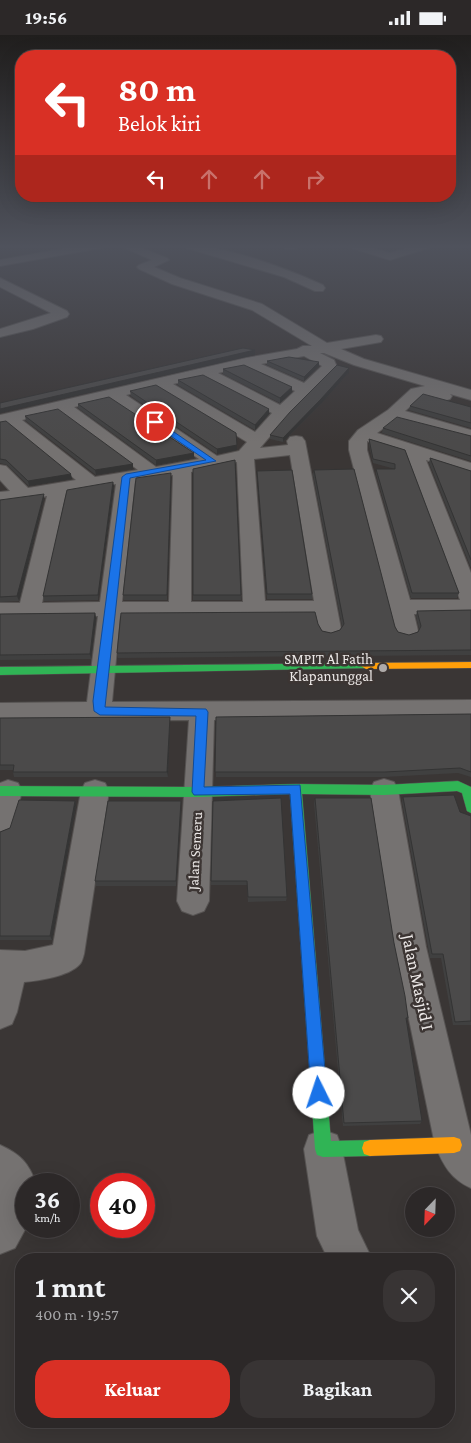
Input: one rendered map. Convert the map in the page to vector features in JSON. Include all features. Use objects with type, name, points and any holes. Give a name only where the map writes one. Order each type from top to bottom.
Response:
[{"type":"street","points":[[0,333],[59,317],[62,314],[56,311]]},
{"type":"street","points":[[263,311],[325,348],[359,362],[471,395]]},
{"type":"street","points":[[5,419],[246,362],[300,347],[325,348],[376,339]]},
{"type":"street","points":[[254,609],[250,447],[282,412],[330,365],[300,347]]},
{"type":"street","points":[[246,362],[306,390]]},
{"type":"street","points":[[205,372],[282,412]]},
{"type":"street","points":[[159,382],[250,447]]},
{"type":"street","points":[[408,631],[358,450],[358,441],[364,434],[394,413],[420,391],[471,404]]},
{"type":"street","points":[[112,393],[213,461]]},
{"type":"street","points":[[61,405],[152,473]]},
{"type":"street","points":[[394,413],[471,435]]},
{"type":"street","points":[[5,419],[90,482]]},
{"type":"street","points":[[364,434],[471,469]]},
{"type":"street","points":[[0,498],[182,468],[213,461],[250,447],[297,445],[328,619],[254,609],[0,609]]},
{"type":"street","points":[[413,450],[471,601]]},
{"type":"street","points":[[180,609],[182,468]]},
{"type":"street","points":[[0,470],[23,493]]},
{"type":"street","points":[[101,691],[126,477]]},
{"type":"street","points":[[30,609],[58,487]]},
{"type":"street","points":[[401,607],[471,607]]},
{"type":"street","points":[[0,712],[101,691],[471,665]]},
{"type":"street","points":[[0,671],[202,712],[471,709]]},
{"type":"street","name":"Jalan Semeru","points":[[193,901],[202,712]]},
{"type":"street","points":[[0,825],[4,791],[198,792],[462,787],[467,791],[471,808]]},
{"type":"street","points":[[296,789],[323,1149],[338,1235],[348,1253]]},
{"type":"street","name":"Jalan Masjid I","points":[[384,789],[410,947],[462,1157]]},
{"type":"street","points":[[0,1013],[6,966],[55,961],[68,954],[95,791]]},
{"type":"street","points":[[323,1149],[462,1157]]},
{"type":"street","points":[[0,1165],[16,1179],[18,1191],[15,1210],[0,1233]]},
{"type":"building","points":[[243,348],[255,350],[0,409],[0,403]]},
{"type":"building","points":[[289,357],[319,362],[304,377],[267,361]]},
{"type":"building","points":[[244,365],[292,387],[280,398],[223,369]]},
{"type":"building","points":[[337,365],[349,368],[283,438],[270,435],[290,412]]},
{"type":"building","points":[[203,375],[269,409],[255,425],[178,380]]},
{"type":"building","points":[[156,385],[236,433],[237,445],[217,449],[130,391]]},
{"type":"building","points":[[423,394],[471,407],[471,423],[410,406]]},
{"type":"building","points":[[109,397],[194,453],[156,460],[78,404]]},
{"type":"building","points":[[58,409],[133,464],[95,470],[25,416]]},
{"type":"building","points":[[397,417],[471,436],[471,456],[383,428]]},
{"type":"building","points":[[6,421],[71,474],[28,481],[6,460],[0,459],[0,422]]},
{"type":"building","points":[[369,439],[405,450],[459,593],[412,593],[376,469],[395,469],[395,464],[373,459]]},
{"type":"building","points":[[430,458],[471,471],[471,560]]},
{"type":"building","points":[[235,460],[241,595],[193,595],[193,469]]},
{"type":"building","points":[[354,469],[395,627],[398,632],[409,635],[418,632],[421,626],[417,611],[471,610],[471,650],[117,653],[121,613],[315,612],[322,631],[331,633],[340,630],[344,624],[314,470]]},
{"type":"building","points":[[292,470],[312,594],[267,594],[257,471]]},
{"type":"building","points":[[171,473],[167,595],[123,595],[136,478]]},
{"type":"building","points":[[113,482],[98,595],[43,596],[67,490]]},
{"type":"building","points":[[44,494],[17,596],[0,597],[0,500]]},
{"type":"building","points":[[95,613],[90,654],[0,655],[0,614]]},
{"type":"building","points":[[471,714],[471,772],[460,768],[385,772],[215,772],[216,717]]},
{"type":"building","points":[[170,717],[167,772],[13,772],[14,765],[0,765],[0,718]]},
{"type":"building","points":[[454,795],[460,812],[471,816],[471,1021],[455,1022],[443,954],[432,954],[403,797]]},
{"type":"building","points":[[281,798],[287,897],[248,897],[247,881],[211,881],[213,801]]},
{"type":"building","points":[[315,798],[371,798],[394,943],[405,996],[408,1018],[406,1018],[422,1121],[344,1123]]},
{"type":"building","points":[[19,800],[75,801],[50,936],[0,936],[0,832],[10,828]]},
{"type":"building","points":[[108,801],[181,801],[176,881],[95,881]]},
{"type":"traffic: fast","points":[[0,671],[366,666]]},
{"type":"traffic: fast","points":[[0,791],[198,792],[296,789],[384,790],[458,786],[467,790],[471,808]]},
{"type":"traffic: fast","points":[[296,789],[323,1149],[370,1148]]},
{"type":"traffic: slow","points":[[366,666],[471,665]]},
{"type":"traffic: slow","points":[[370,1148],[454,1145]]},
{"type":"place","name":"SMPIT Al Fatih Klapanunggal","points":[[383,668]]},
{"type":"route","points":[[155,422],[213,461],[126,477],[99,701],[100,711],[202,712],[198,792],[296,789],[319,1093]]}]
